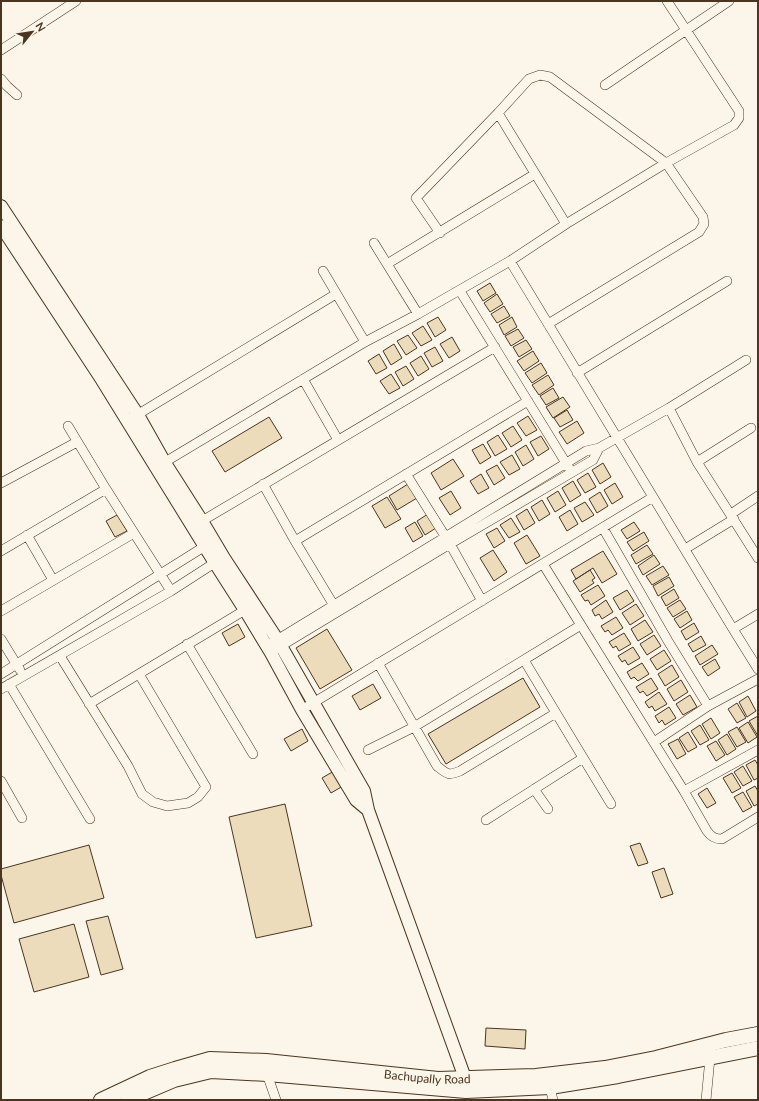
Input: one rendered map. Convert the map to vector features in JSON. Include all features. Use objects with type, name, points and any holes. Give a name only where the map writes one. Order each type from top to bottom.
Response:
[{"type":"main road","name":"Bachupally Road","points":[[101,1100],[150,1077],[210,1059],[266,1061],[438,1079],[536,1076],[605,1068],[656,1058],[726,1040],[758,1034]]},
{"type":"main road","name":"Bachupally Road","points":[[127,1100],[174,1080],[211,1071],[267,1074],[466,1091],[551,1093],[618,1076],[758,1048]]},
{"type":"street","points":[[1,50],[76,1]]},
{"type":"street","points":[[160,465],[365,342],[460,291],[666,163],[734,125],[739,118],[739,111],[735,103],[667,1]]},
{"type":"street","points":[[605,85],[729,1]]},
{"type":"street","points":[[440,233],[416,198],[529,79],[540,75],[550,77],[666,163],[703,218],[704,224],[699,232],[548,324]]},
{"type":"street","points":[[1,78],[17,95]]},
{"type":"street","points":[[498,113],[566,224]]},
{"type":"street","points":[[387,264],[535,174]]},
{"type":"street","points":[[1,206],[133,418],[160,465],[219,560],[274,646],[314,703],[364,791],[368,810],[465,1078]]},
{"type":"street","points":[[1,226],[133,418]]},
{"type":"street","points":[[374,243],[418,314]]},
{"type":"street","points":[[510,261],[733,630],[758,668]]},
{"type":"street","points":[[323,271],[365,342]]},
{"type":"street","points":[[577,373],[727,281]]},
{"type":"street","points":[[460,291],[571,472]]},
{"type":"street","points":[[133,418],[336,294]]},
{"type":"street","points":[[197,524],[495,347]]},
{"type":"street","points":[[274,646],[448,540],[586,451],[599,448],[617,438],[669,408],[746,360]]},
{"type":"street","points":[[303,379],[338,440]]},
{"type":"street","points":[[295,541],[528,401]]},
{"type":"street","points":[[669,408],[697,462],[758,558]]},
{"type":"street","points":[[68,426],[171,591]]},
{"type":"street","points":[[697,462],[751,428]]},
{"type":"street","points":[[1,483],[77,442]]},
{"type":"street","points":[[448,540],[593,460],[599,448]]},
{"type":"street","points":[[406,474],[448,540],[482,601]]},
{"type":"street","points":[[263,484],[335,608]]},
{"type":"street","points":[[1,551],[106,489]]},
{"type":"street","points":[[685,549],[732,517],[758,496]]},
{"type":"street","points":[[302,710],[653,497]]},
{"type":"street","points":[[603,528],[668,641],[708,706]]},
{"type":"street","points":[[1,611],[134,533]]},
{"type":"street","points":[[28,535],[54,580]]},
{"type":"street","points":[[1,674],[209,543]]},
{"type":"street","points":[[90,819],[5,687],[171,591],[219,560]]},
{"type":"street","points":[[219,560],[245,610],[274,646],[302,710],[356,800],[368,810]]},
{"type":"street","points":[[543,564],[711,836],[716,839],[722,839],[758,817]]},
{"type":"street","points":[[89,704],[245,610]]},
{"type":"street","points":[[733,630],[758,614]]},
{"type":"street","points":[[368,750],[414,727],[581,624]]},
{"type":"street","points":[[1,639],[24,676]]},
{"type":"street","points":[[187,644],[252,754]]},
{"type":"street","points":[[60,656],[128,766],[142,794],[153,802],[168,806],[188,803],[198,797],[206,787],[139,674]]},
{"type":"street","points":[[524,660],[611,804]]},
{"type":"street","points":[[378,663],[437,766],[446,773],[452,774],[460,771],[556,713]]},
{"type":"street","points":[[654,742],[708,706],[758,679]]},
{"type":"street","points":[[684,791],[758,750]]},
{"type":"street","points":[[486,820],[583,758]]},
{"type":"street","points":[[1,781],[22,818]]},
{"type":"street","points":[[534,789],[548,809]]},
{"type":"street","points":[[706,1100],[710,1058]]},
{"type":"street","points":[[267,1074],[276,1100]]},
{"type":"building","points":[[490,283],[496,293],[483,301],[477,291]]},
{"type":"building","points":[[497,294],[503,304],[490,312],[484,303]]},
{"type":"building","points":[[504,306],[510,316],[497,323],[491,314]]},
{"type":"building","points":[[438,317],[446,330],[435,337],[427,323]]},
{"type":"building","points":[[512,317],[517,327],[504,335],[499,325]]},
{"type":"building","points":[[423,326],[432,340],[421,346],[412,333]]},
{"type":"building","points":[[518,329],[524,338],[511,346],[505,336]]},
{"type":"building","points":[[408,335],[417,348],[406,355],[397,341]]},
{"type":"building","points":[[452,337],[460,351],[449,358],[440,344]]},
{"type":"building","points":[[526,340],[532,349],[519,357],[513,347]]},
{"type":"building","points":[[394,344],[402,358],[391,365],[383,351]]},
{"type":"building","points":[[435,347],[443,361],[432,367],[424,353]]},
{"type":"building","points":[[533,351],[539,361],[524,371],[517,361]]},
{"type":"building","points":[[379,354],[387,368],[376,374],[368,361]]},
{"type":"building","points":[[421,356],[429,369],[418,376],[410,363]]},
{"type":"building","points":[[541,363],[547,373],[532,383],[525,373]]},
{"type":"building","points":[[406,366],[414,379],[403,386],[395,372]]},
{"type":"building","points":[[391,374],[400,388],[389,394],[380,381]]},
{"type":"building","points":[[548,375],[554,385],[539,395],[532,385]]},
{"type":"building","points":[[553,388],[559,398],[546,405],[540,396]]},
{"type":"building","points":[[563,397],[570,407],[553,418],[546,407]]},
{"type":"building","points":[[567,410],[573,420],[560,427],[554,418]]},
{"type":"building","points":[[528,416],[537,430],[526,436],[517,423]]},
{"type":"building","points":[[269,417],[282,438],[225,472],[212,451]]},
{"type":"building","points":[[577,421],[584,433],[567,444],[559,432]]},
{"type":"building","points":[[513,426],[522,440],[511,447],[502,433]]},
{"type":"building","points":[[498,435],[507,449],[495,456],[487,442]]},
{"type":"building","points":[[541,436],[549,449],[538,456],[530,442]]},
{"type":"building","points":[[483,444],[491,457],[480,464],[472,450]]},
{"type":"building","points":[[526,445],[534,459],[523,466],[515,452]]},
{"type":"building","points":[[512,455],[520,469],[509,475],[500,462]]},
{"type":"building","points":[[453,459],[464,476],[441,490],[431,473]]},
{"type":"building","points":[[603,463],[611,477],[600,484],[592,470]]},
{"type":"building","points":[[497,465],[505,478],[494,485],[486,471]]},
{"type":"building","points":[[588,473],[596,487],[585,493],[577,480]]},
{"type":"building","points":[[481,474],[489,488],[478,494],[470,481]]},
{"type":"building","points":[[573,481],[581,495],[570,502],[562,488]]},
{"type":"building","points":[[615,483],[623,497],[612,504],[604,490]]},
{"type":"building","points":[[408,484],[417,498],[397,510],[389,496]]},
{"type":"building","points":[[451,491],[461,508],[450,515],[439,498]]},
{"type":"building","points":[[558,491],[566,505],[555,512],[547,498]]},
{"type":"building","points":[[600,492],[608,506],[597,513],[589,499]]},
{"type":"building","points":[[387,497],[401,519],[385,528],[372,506]]},
{"type":"building","points":[[542,500],[550,514],[539,521],[531,507]]},
{"type":"building","points":[[585,502],[594,515],[582,522],[574,508]]},
{"type":"building","points":[[527,509],[535,523],[524,530],[516,516]]},
{"type":"building","points":[[570,510],[578,524],[567,531],[559,517]]},
{"type":"building","points":[[428,514],[436,528],[425,535],[417,521]]},
{"type":"building","points":[[117,515],[127,531],[115,537],[106,521]]},
{"type":"building","points":[[511,518],[520,532],[509,538],[500,525]]},
{"type":"building","points":[[415,522],[423,536],[413,542],[405,528]]},
{"type":"building","points":[[634,522],[640,531],[627,539],[621,530]]},
{"type":"building","points":[[497,528],[505,541],[494,548],[486,534]]},
{"type":"building","points":[[644,532],[649,541],[633,551],[627,542]]},
{"type":"building","points":[[527,535],[540,556],[526,564],[514,543]]},
{"type":"building","points":[[647,545],[653,554],[636,564],[631,555]]},
{"type":"building","points":[[493,550],[507,572],[494,581],[480,558]]},
{"type":"building","points":[[603,551],[617,574],[602,583],[593,568],[576,579],[571,570]]},
{"type":"building","points":[[654,555],[660,564],[643,575],[638,566]]},
{"type":"building","points":[[663,566],[669,575],[652,585],[646,576]]},
{"type":"building","points":[[590,570],[595,578],[592,580],[594,583],[580,592],[573,581]]},
{"type":"building","points":[[669,577],[674,586],[658,596],[653,586]]},
{"type":"building","points":[[598,585],[605,596],[591,605],[588,600],[585,601],[581,595]]},
{"type":"building","points":[[674,589],[679,598],[666,606],[661,597]]},
{"type":"building","points":[[627,590],[634,601],[620,610],[613,598]]},
{"type":"building","points":[[606,600],[613,612],[602,619],[599,614],[595,616],[592,610]]},
{"type":"building","points":[[680,600],[686,609],[673,617],[667,608]]},
{"type":"building","points":[[636,604],[644,616],[630,625],[622,613]]},
{"type":"building","points":[[687,611],[692,620],[680,628],[674,619]]},
{"type":"building","points":[[616,617],[623,628],[612,635],[608,630],[605,632],[601,626]]},
{"type":"building","points":[[645,620],[653,632],[638,641],[631,629]]},
{"type":"building","points":[[694,623],[699,632],[686,640],[681,631]]},
{"type":"building","points":[[238,624],[245,637],[229,646],[222,633]]},
{"type":"building","points":[[327,629],[352,670],[320,689],[296,648]]},
{"type":"building","points":[[624,633],[631,644],[619,651],[616,646],[613,648],[609,642]]},
{"type":"building","points":[[654,635],[661,646],[647,655],[640,644]]},
{"type":"building","points":[[701,636],[706,645],[693,652],[688,644]]},
{"type":"building","points":[[712,645],[718,654],[700,665],[695,656]]},
{"type":"building","points":[[633,647],[640,658],[628,665],[625,660],[622,662],[618,656]]},
{"type":"building","points":[[664,650],[671,661],[657,670],[650,659]]},
{"type":"building","points":[[715,659],[720,668],[708,676],[702,667]]},
{"type":"building","points":[[642,663],[649,674],[638,681],[634,677],[631,679],[627,672]]},
{"type":"building","points":[[672,665],[679,677],[665,686],[658,674]]},
{"type":"building","points":[[523,678],[540,707],[446,764],[428,734]]},
{"type":"building","points":[[651,678],[658,689],[647,696],[643,691],[640,693],[636,687]]},
{"type":"building","points":[[681,680],[688,692],[674,701],[667,689]]},
{"type":"building","points":[[373,684],[381,698],[360,710],[352,696]]},
{"type":"building","points":[[659,692],[667,704],[655,711],[652,706],[649,708],[645,702]]},
{"type":"building","points":[[690,695],[697,707],[683,715],[676,704]]},
{"type":"building","points":[[748,696],[756,711],[747,717],[739,702]]},
{"type":"building","points":[[737,703],[746,718],[737,723],[728,709]]},
{"type":"building","points":[[669,707],[676,718],[665,725],[662,720],[659,723],[655,716]]},
{"type":"building","points":[[758,716],[758,736],[749,721]]},
{"type":"building","points":[[711,718],[720,733],[711,739],[702,724]]},
{"type":"building","points":[[748,722],[757,737],[748,743],[739,728]]},
{"type":"building","points":[[700,725],[709,740],[700,745],[691,731]]},
{"type":"building","points":[[737,727],[746,742],[737,747],[728,732]]},
{"type":"building","points":[[302,729],[308,741],[291,751],[284,739]]},
{"type":"building","points":[[688,732],[697,747],[688,752],[679,738]]},
{"type":"building","points":[[727,734],[736,749],[727,755],[718,740]]},
{"type":"building","points":[[678,739],[686,754],[677,759],[668,744]]},
{"type":"building","points":[[716,741],[725,755],[716,761],[707,746]]},
{"type":"building","points":[[755,760],[758,765],[758,778],[754,780],[746,765]]},
{"type":"building","points":[[743,766],[752,781],[743,786],[734,772]]},
{"type":"building","points":[[334,771],[343,786],[331,793],[322,778]]},
{"type":"building","points":[[732,773],[741,788],[732,793],[723,778]]},
{"type":"building","points":[[755,786],[758,791],[758,804],[754,806],[746,791]]},
{"type":"building","points":[[707,788],[716,803],[707,808],[698,794]]},
{"type":"building","points":[[743,792],[752,807],[743,812],[734,797]]},
{"type":"building","points":[[285,804],[312,926],[256,938],[229,817]]},
{"type":"building","points":[[640,843],[648,863],[638,866],[630,846]]},
{"type":"building","points":[[89,845],[104,898],[14,923],[1,875],[1,869]]},
{"type":"building","points":[[664,868],[673,894],[661,898],[652,872]]},
{"type":"building","points":[[108,916],[123,969],[101,975],[86,921]]},
{"type":"building","points":[[74,924],[89,977],[34,992],[19,939]]},
{"type":"building","points":[[486,1028],[526,1030],[525,1049],[485,1046]]}]
